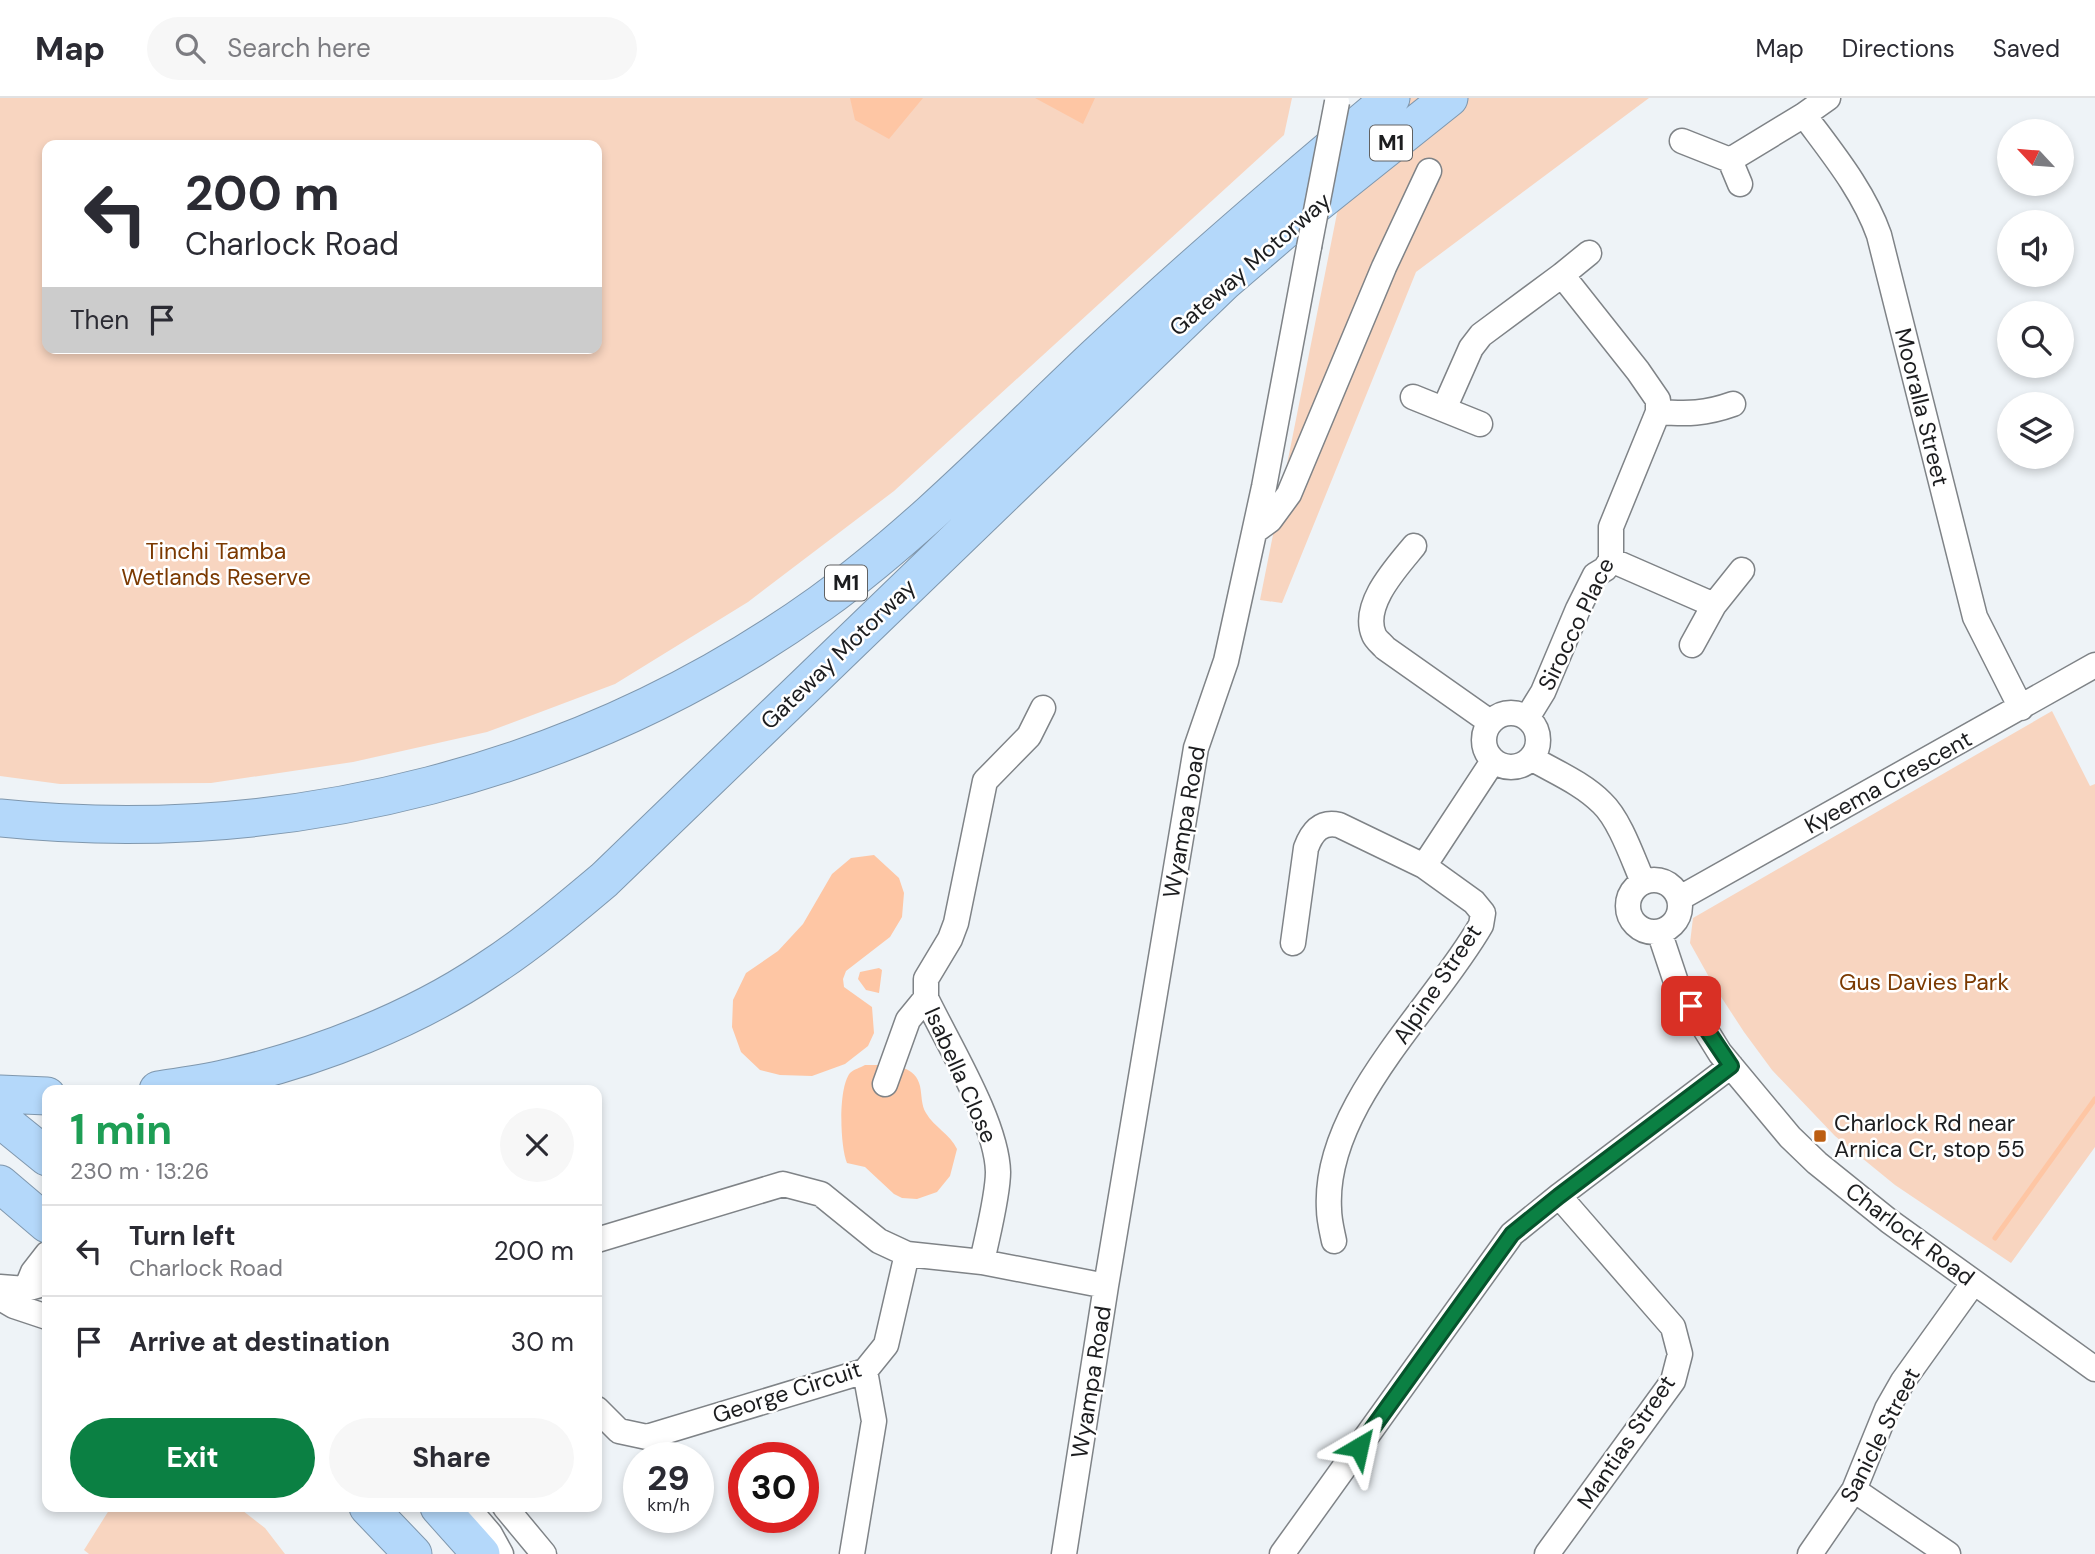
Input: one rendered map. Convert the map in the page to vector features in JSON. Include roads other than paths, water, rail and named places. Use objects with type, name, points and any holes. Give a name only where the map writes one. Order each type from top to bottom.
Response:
[{"type":"highway","name":"Gateway Motorway","points":[[0,818],[65,823],[170,824],[324,810],[462,778],[527,757],[581,736],[698,680],[821,602],[916,527],[1184,275],[1294,178],[1391,98]]},
{"type":"highway","name":"Gateway Motorway","points":[[188,1085],[230,1078],[285,1063],[350,1040],[413,1012],[485,972],[545,930],[604,880],[1224,282],[1305,213],[1449,98]]},
{"type":"highway","points":[[0,1094],[42,1096]]},
{"type":"highway","points":[[0,1119],[42,1153]]},
{"type":"highway","points":[[0,1184],[41,1219]]},
{"type":"highway","points":[[443,1512],[481,1554]]},
{"type":"highway","points":[[376,1514],[412,1554]]},
{"type":"street","points":[[1730,160],[1828,98]]},
{"type":"street","name":"Wyampa Road","points":[[1064,1554],[1196,748],[1226,661],[1255,531],[1337,100]]},
{"type":"street","name":"Mooralla Street","points":[[1804,115],[1871,211],[1975,617],[2021,708]]},
{"type":"street","points":[[1682,141],[1730,160],[1740,184]]},
{"type":"street","points":[[1255,531],[1270,520],[1289,494],[1384,267],[1429,171]]},
{"type":"street","points":[[1444,409],[1471,348],[1480,335],[1589,253]]},
{"type":"street","points":[[1562,275],[1638,371],[1658,400],[1658,412],[1700,414],[1733,404]]},
{"type":"street","points":[[1413,397],[1480,424]]},
{"type":"street","name":"Sirocco Place","points":[[1527,718],[1543,692],[1595,575],[1605,569],[1611,560],[1611,527],[1658,412]]},
{"type":"street","points":[[1414,546],[1374,606],[1371,620],[1375,637],[1385,648],[1490,722]]},
{"type":"street","points":[[1611,560],[1714,606]]},
{"type":"street","points":[[1692,645],[1714,606],[1742,570]]},
{"type":"street","name":"Kyeema Crescent","points":[[1680,898],[2095,665]]},
{"type":"street","name":"Isabella Close","points":[[982,1262],[998,1174],[995,1147],[981,1109],[926,998],[926,979],[950,939],[956,923],[985,781],[1029,736],[1043,708]]},
{"type":"street","points":[[1508,713],[1527,718],[1538,736],[1537,746],[1525,764],[1503,766],[1493,761],[1486,753],[1483,742],[1490,722],[1508,713]]},
{"type":"street","points":[[1531,758],[1570,779],[1603,804],[1616,822],[1643,882]]},
{"type":"street","points":[[1424,866],[1493,761]]},
{"type":"street","name":"Alpine Street","points":[[1293,943],[1306,848],[1311,835],[1321,826],[1332,824],[1424,866],[1474,902],[1483,913],[1481,925],[1473,940],[1387,1057],[1345,1128],[1336,1152],[1329,1195],[1334,1241]]},
{"type":"street","points":[[1654,879],[1665,881],[1674,888],[1680,898],[1679,915],[1675,923],[1660,934],[1641,929],[1629,915],[1630,896],[1643,882],[1654,879]]},
{"type":"street","name":"Charlock Road","points":[[1660,934],[1676,982],[1731,1066],[1765,1109],[1818,1163],[1889,1221],[2095,1369]]},
{"type":"street","points":[[885,1084],[908,1020],[926,998]]},
{"type":"street","points":[[1282,1554],[1512,1234],[1731,1066]]},
{"type":"street","points":[[602,1238],[783,1184],[821,1194],[879,1241],[907,1254],[982,1262],[1106,1286]]},
{"type":"street","name":"Mantias Street","points":[[1547,1554],[1672,1381],[1680,1354],[1673,1327],[1559,1196]]},
{"type":"street","name":"George Circuit","points":[[602,1414],[619,1431],[646,1437],[865,1371],[886,1345],[907,1254]]},
{"type":"street","points":[[0,1287],[36,1286],[33,1272],[42,1260]]},
{"type":"street","name":"Sanicle Street","points":[[1810,1554],[1854,1490],[1887,1409],[1903,1381],[1974,1282]]},
{"type":"street","points":[[0,1298],[42,1315]]},
{"type":"street","points":[[852,1554],[874,1420],[865,1371]]},
{"type":"street","points":[[1854,1490],[1948,1554]]},
{"type":"street","points":[[471,1512],[490,1534],[500,1554]]},
{"type":"street","points":[[509,1512],[544,1554]]},
{"type":"waterway","points":[[1995,1238],[2095,1099]]},
{"type":"place","name":"Charlock Rd near Arnica Cr, stop 55","points":[[1820,1136]]},
{"type":"park label","name":"Tinchi Tamba Wetlands Reserve","points":[[216,564]]},
{"type":"park label","name":"Gus Davies Park","points":[[1924,982]]}]
